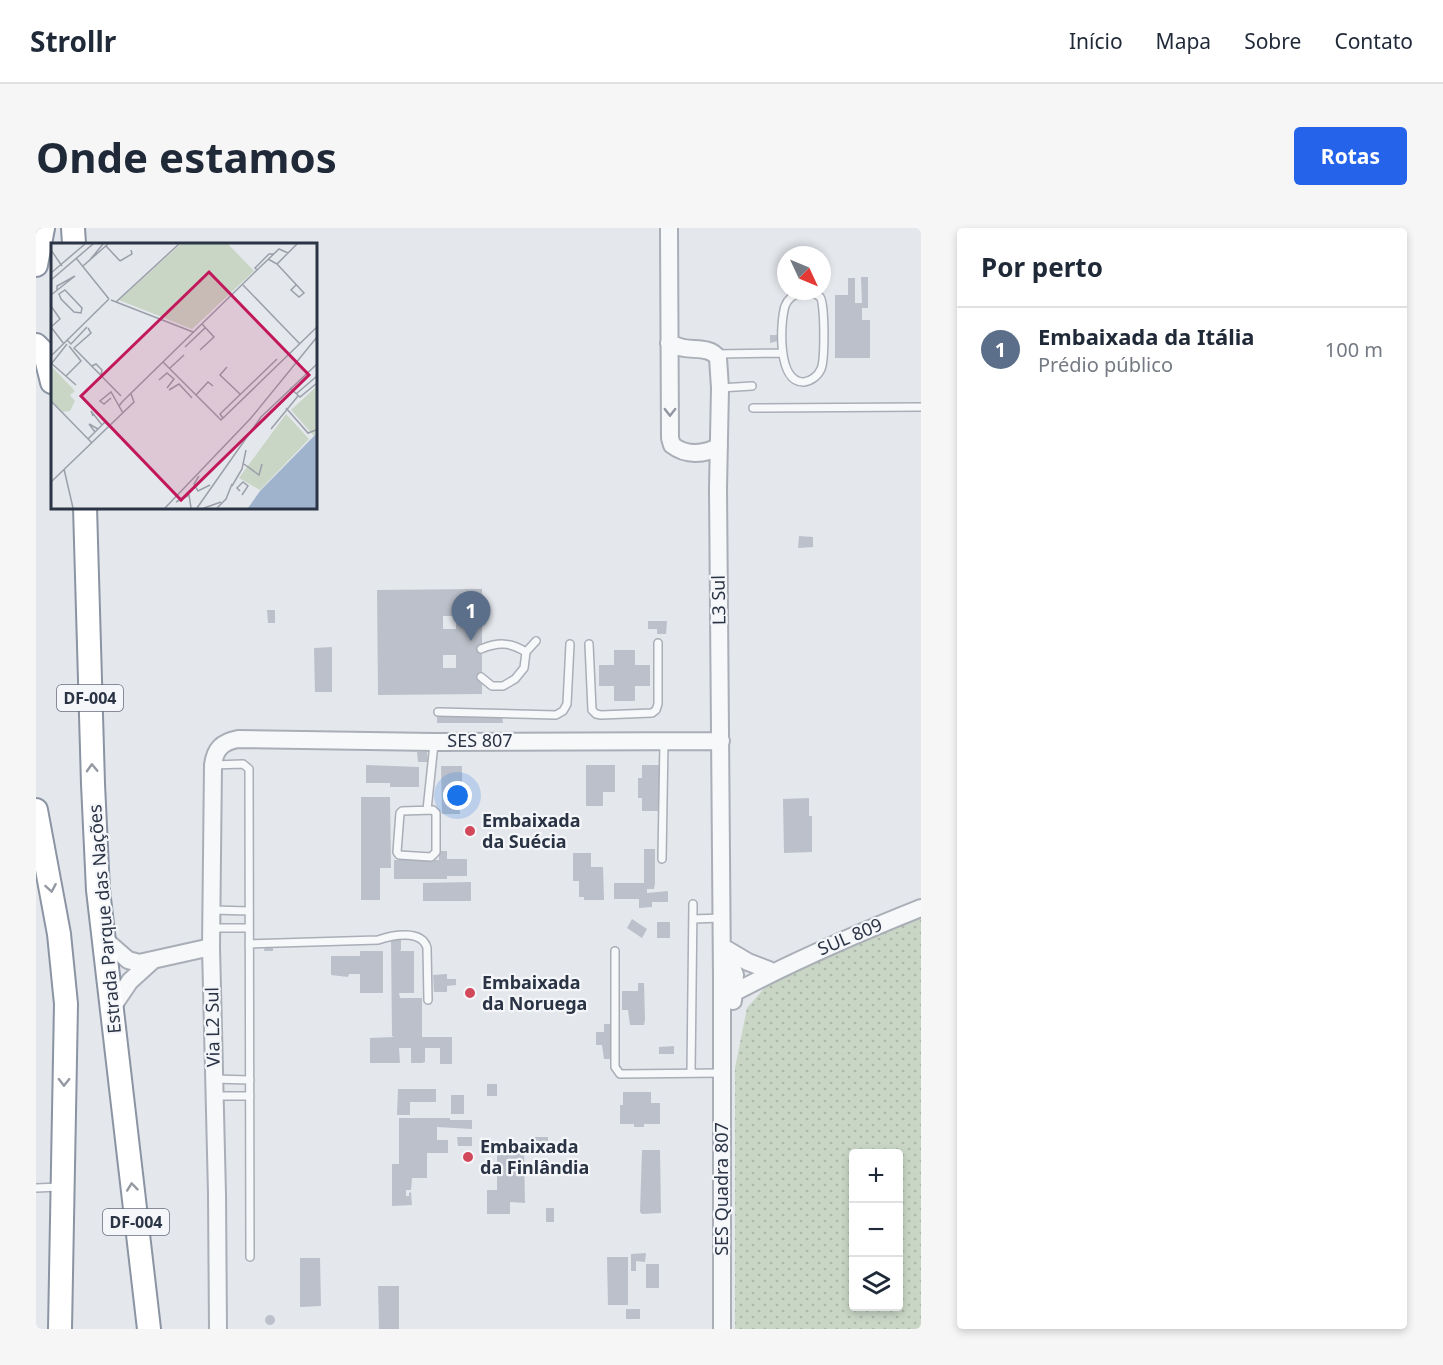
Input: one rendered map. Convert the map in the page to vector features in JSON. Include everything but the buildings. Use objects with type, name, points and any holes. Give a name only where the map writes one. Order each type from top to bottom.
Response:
[{"type":"highway","points":[[36,264],[43,228]]},
{"type":"highway","points":[[36,345],[45,354],[51,377]]},
{"type":"highway","points":[[78,508],[87,560]]},
{"type":"highway","name":"Estrada Parque das Nações","points":[[85,508],[93,784],[99,890],[149,1329]]},
{"type":"highway","points":[[36,810],[59,934],[66,1004],[60,1329]]},
{"type":"highway","points":[[63,1251],[71,1329]]},
{"type":"highway","points":[[137,1329],[141,1273]]},
{"type":"street","points":[[669,228],[673,348],[670,438],[672,445],[684,452],[716,453]]},
{"type":"street","points":[[673,348],[711,351],[716,354]]},
{"type":"street","name":"L3 Sul","points":[[716,354],[720,388],[716,453],[721,741]]},
{"type":"street","name":"SES 807","points":[[213,765],[220,745],[238,740],[721,741]]},
{"type":"street","name":"SES Quadra 807","points":[[721,741],[721,918],[728,986],[728,1027],[722,1049]]},
{"type":"street","name":"Via L2 Sul","points":[[213,765],[211,947],[218,1329]]},
{"type":"street","name":"SUL 809","points":[[728,986],[769,972],[921,908]]},
{"type":"street","points":[[104,939],[128,960],[139,963],[211,947]]},
{"type":"street","points":[[724,944],[748,962],[769,972],[736,1011],[728,1027]]},
{"type":"street","points":[[113,1006],[130,981],[152,961]]},
{"type":"street","name":"SES Quadra 807","points":[[722,1329],[722,1049],[728,986]]},
{"type":"lane","points":[[802,292],[818,295],[822,301],[823,311],[822,368],[813,379],[796,381],[787,372],[783,353],[784,314],[788,301],[802,292]]},
{"type":"lane","points":[[716,354],[783,353]]},
{"type":"lane","points":[[720,388],[752,386]]},
{"type":"lane","points":[[753,408],[921,407]]},
{"type":"lane","points":[[481,677],[492,686],[503,686],[515,679],[524,668],[526,652],[536,640]]},
{"type":"lane","points":[[589,644],[592,710],[601,715],[652,713],[656,710],[658,704],[658,643]]},
{"type":"lane","points":[[481,650],[494,644],[513,644],[526,652]]},
{"type":"lane","points":[[438,712],[556,715],[563,711],[567,704],[570,644]]},
{"type":"lane","points":[[662,859],[664,741]]},
{"type":"lane","points":[[427,810],[434,742]]},
{"type":"lane","points":[[213,765],[243,764],[249,769],[250,1257]]},
{"type":"lane","points":[[427,810],[433,810],[436,813],[436,852],[431,857],[399,855],[397,852],[398,815],[402,811],[427,810]]},
{"type":"lane","points":[[691,1072],[693,904]]},
{"type":"lane","points":[[212,910],[249,912]]},
{"type":"lane","points":[[693,919],[721,918]]},
{"type":"lane","points":[[212,927],[249,928]]},
{"type":"lane","points":[[249,944],[378,940],[394,934],[421,938],[426,942],[427,948],[428,1000]]},
{"type":"lane","points":[[615,951],[616,1070],[620,1074],[722,1073]]},
{"type":"lane","points":[[214,1079],[250,1080]]},
{"type":"lane","points":[[215,1096],[250,1096]]},
{"type":"lane","points":[[36,1188],[61,1186]]},
{"type":"green space","points":[[921,914],[921,1329],[735,1329],[735,1068],[747,1008],[775,976]]},
{"type":"place","name":"Embaixada da Itália","points":[[471,641]]},
{"type":"place","name":"Embaixada da Suécia","points":[[470,831]]},
{"type":"place","name":"Embaixada da Noruega","points":[[470,993]]},
{"type":"place","name":"Embaixada da Finlândia","points":[[468,1157]]}]
